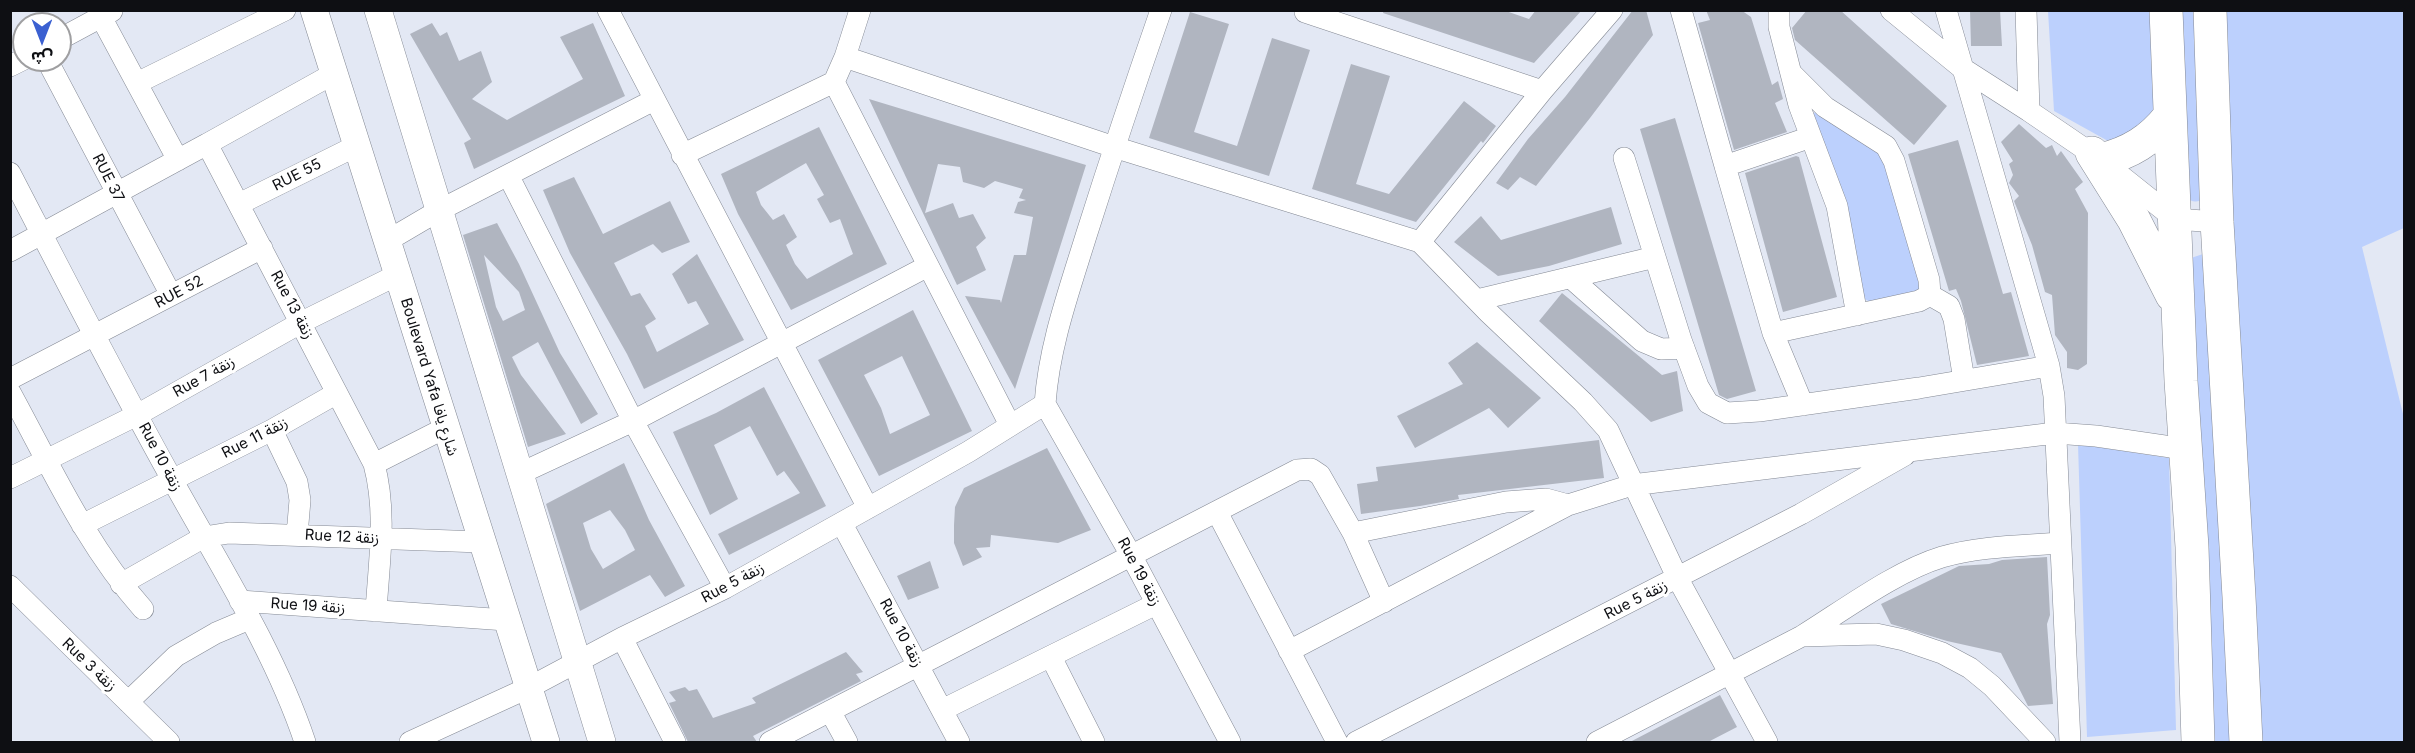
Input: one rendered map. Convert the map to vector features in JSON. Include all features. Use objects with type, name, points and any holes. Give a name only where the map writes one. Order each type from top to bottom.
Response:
[{"type":"main road","points":[[2166,10],[2177,305],[2192,547],[2198,742]]},
{"type":"main road","points":[[2210,10],[2217,222],[2240,597],[2246,742]]},
{"type":"main road","points":[[2169,117],[2159,130],[2133,150],[2097,156],[2134,220],[2177,305]]},
{"type":"street","points":[[137,83],[285,10]]},
{"type":"street","name":"Boulevard Yafa شارع يافا","points":[[314,10],[546,742]]},
{"type":"street","points":[[378,10],[519,474],[579,660],[602,742]]},
{"type":"street","points":[[682,155],[834,82],[860,10]]},
{"type":"street","points":[[1045,404],[1046,382],[1059,320],[1114,147],[1161,10]]},
{"type":"street","points":[[1420,242],[1611,10]]},
{"type":"street","points":[[1681,10],[1773,333],[1803,405]]},
{"type":"street","points":[[1779,10],[1779,27],[1799,105],[1837,206],[1857,315]]},
{"type":"street","points":[[1891,10],[1962,68],[2097,156],[2175,219],[2217,222]]},
{"type":"street","points":[[1946,10],[2049,366],[2054,396],[2070,742]]},
{"type":"street","points":[[2026,10],[2029,111]]},
{"type":"street","points":[[609,11],[682,155],[868,508]]},
{"type":"street","points":[[1304,11],[1542,91]]},
{"type":"street","points":[[72,33],[108,14],[137,83],[178,160]]},
{"type":"street","points":[[844,57],[1114,147],[1420,242],[1584,402],[1608,430],[1678,579],[1767,742]]},
{"type":"street","name":"RUE 37","points":[[53,72],[171,295]]},
{"type":"street","points":[[1791,73],[1825,107],[1886,146],[1894,161],[1929,280],[1930,295]]},
{"type":"street","points":[[10,251],[117,195],[333,74]]},
{"type":"street","points":[[834,82],[1011,425]]},
{"type":"street","points":[[387,241],[438,211],[654,100]]},
{"type":"street","points":[[1725,166],[1811,137]]},
{"type":"street","name":"Rue 13 زنقة","points":[[207,144],[302,322],[374,464],[381,488],[381,539],[376,611]]},
{"type":"street","name":"RUE 55","points":[[238,204],[356,146]]},
{"type":"street","points":[[1624,158],[1698,386],[1708,403],[1727,413],[1803,405],[2049,366]]},
{"type":"street","name":"Rue 10 زنقة","points":[[10,173],[137,415],[244,610],[287,695],[305,742]]},
{"type":"street","points":[[508,175],[633,420],[725,588]]},
{"type":"street","name":"RUE 52","points":[[10,379],[262,248]]},
{"type":"street","points":[[1477,300],[1655,257]]},
{"type":"street","points":[[519,474],[633,420],[928,266]]},
{"type":"street","name":"Rue 7 زنقة","points":[[10,478],[137,415],[302,322],[397,274]]},
{"type":"street","points":[[1571,278],[1642,341],[1661,349],[1684,348]]},
{"type":"street","points":[[1773,333],[1919,301],[1930,295]]},
{"type":"street","points":[[1930,295],[1949,306],[1954,319],[1964,381]]},
{"type":"street","points":[[10,393],[82,525],[121,584],[143,609]]},
{"type":"street","name":"Rue 11 زنقة","points":[[82,525],[272,430],[337,393]]},
{"type":"street","name":"Rue 5 زنقة","points":[[424,740],[725,588],[842,524],[1045,404]]},
{"type":"street","name":"Rue 19 زنقة","points":[[1045,404],[1132,557],[1230,742]]},
{"type":"street","points":[[374,464],[445,428]]},
{"type":"street","points":[[272,430],[297,482],[300,500],[297,535]]},
{"type":"street","points":[[1289,651],[1568,506],[1632,485],[2055,433],[2096,436],[2185,449]]},
{"type":"street","name":"Rue 5 زنقة","points":[[1356,742],[1678,579],[1801,514],[1913,450]]},
{"type":"street","points":[[770,742],[1297,470],[1311,469],[1320,475],[1353,533],[1384,602]]},
{"type":"street","points":[[1353,533],[1506,502],[1546,499],[1568,506]]},
{"type":"street","points":[[1217,512],[1337,742]]},
{"type":"street","name":"Rue 10 زنقة","points":[[842,524],[959,742]]},
{"type":"street","name":"Rue 12 زنقة","points":[[204,537],[229,533],[481,542]]},
{"type":"street","points":[[121,584],[204,537]]},
{"type":"street","points":[[1597,742],[1802,636],[1919,566],[1942,557],[1971,551],[2061,543]]},
{"type":"street","name":"Rue 3 زنقة","points":[[10,586],[169,742]]},
{"type":"street","points":[[942,710],[1156,604]]},
{"type":"street","points":[[128,702],[176,656],[216,633],[244,610]]},
{"type":"street","name":"Rue 19 زنقة","points":[[244,610],[376,611],[506,620]]},
{"type":"street","points":[[1802,636],[1876,634],[1904,640],[1942,653],[1970,668],[1992,686],[2045,742]]},
{"type":"street","points":[[622,638],[675,742]]},
{"type":"street","points":[[1051,657],[1094,742]]},
{"type":"street","points":[[830,711],[847,742]]},
{"type":"shaded area","points":[[2048,11],[2156,11],[2164,114],[2132,141],[2108,141],[2054,111]]},
{"type":"shaded area","points":[[2172,11],[2200,11],[2205,199],[2197,201],[2184,197]]},
{"type":"shaded area","points":[[2222,11],[2404,11],[2404,228],[2362,247],[2404,418],[2404,742],[2253,742]]},
{"type":"shaded area","points":[[1821,110],[1882,150],[1924,284],[1914,295],[1874,305],[1862,297],[1809,115]]},
{"type":"shaded area","points":[[2203,254],[2236,742],[2209,742],[2191,258]]},
{"type":"shaded area","points":[[2078,444],[2169,458],[2176,730],[2087,737]]},
{"type":"building","points":[[1384,10],[1503,10],[1529,19],[1536,10],[1582,10],[1534,63],[1383,13]]},
{"type":"building","points":[[1633,10],[1646,10],[1653,35],[1590,118],[1536,186],[1520,177],[1508,190],[1496,183],[1528,139],[1565,97]]},
{"type":"building","points":[[1706,10],[1741,10],[1751,17],[1772,85],[1778,81],[1783,99],[1775,103],[1787,132],[1734,150],[1698,23],[1710,20]]},
{"type":"building","points":[[1807,10],[1840,10],[1947,106],[1914,145],[1795,40],[1792,28]]},
{"type":"building","points":[[1970,10],[2000,10],[2002,46],[1971,46]]},
{"type":"building","points":[[1190,12],[1229,24],[1194,132],[1237,146],[1272,38],[1310,50],[1269,176],[1149,138]]},
{"type":"building","points":[[432,23],[440,36],[447,32],[459,61],[481,51],[492,82],[472,99],[507,120],[583,79],[560,37],[593,23],[625,96],[474,169],[464,143],[471,139],[410,34]]},
{"type":"building","points":[[1351,64],[1390,76],[1356,184],[1389,194],[1464,101],[1496,126],[1483,143],[1481,141],[1416,222],[1312,189]]},
{"type":"building","points":[[869,99],[1086,165],[1015,389],[965,296],[1000,300],[1001,303],[1014,255],[1026,255],[1033,217],[1014,213],[1018,202],[1026,200],[1019,198],[1023,189],[995,181],[984,188],[963,182],[960,167],[938,164],[925,213],[953,203],[959,218],[973,214],[986,238],[976,247],[986,270],[957,285]]},
{"type":"building","points":[[1675,118],[1756,391],[1727,399],[1719,395],[1640,129]]},
{"type":"building","points":[[2019,124],[2046,148],[2052,145],[2057,156],[2061,151],[2083,182],[2075,189],[2088,213],[2087,364],[2078,370],[2067,368],[2067,352],[2055,335],[2052,295],[2045,292],[2032,245],[2014,201],[2019,196],[2009,183],[2013,175],[2009,164],[2013,161],[2001,142]]},
{"type":"building","points":[[819,127],[887,264],[791,310],[738,214],[721,174]],"holes":[[[806,163],[824,195],[817,199],[830,223],[840,219],[853,254],[807,279],[795,264],[786,245],[797,237],[784,214],[773,220],[761,205],[756,192]]]},
{"type":"building","points":[[1958,140],[2003,294],[2011,292],[2029,356],[1977,365],[1961,301],[1956,289],[1949,291],[1908,154]]},
{"type":"building","points":[[1796,156],[1799,157],[1837,297],[1783,312],[1745,173]]},
{"type":"building","points":[[574,177],[603,234],[670,201],[690,242],[662,253],[653,244],[614,263],[631,296],[640,293],[656,319],[645,326],[657,352],[709,324],[696,301],[688,304],[672,274],[697,254],[744,340],[644,389],[570,253],[543,190]]},
{"type":"building","points":[[1611,207],[1622,244],[1549,266],[1498,276],[1454,242],[1481,216],[1501,240]]},
{"type":"building","points":[[497,223],[519,264],[560,353],[598,414],[581,424],[538,342],[512,357],[521,375],[566,434],[528,447],[463,235]],"holes":[[[484,255],[519,292],[525,310],[503,321],[496,307]]]},
{"type":"building","points":[[1562,293],[1662,375],[1677,371],[1683,411],[1651,422],[1539,321]]},
{"type":"building","points":[[913,310],[972,431],[879,476],[818,360]],"holes":[[[902,356],[930,415],[890,434],[881,408],[864,375]]]},
{"type":"building","points":[[1477,342],[1541,398],[1508,428],[1489,408],[1415,448],[1397,416],[1463,384],[1448,363]]},
{"type":"building","points":[[764,387],[826,506],[729,555],[718,534],[800,493],[784,471],[777,476],[750,426],[714,445],[738,499],[710,515],[673,432],[716,413]]},
{"type":"building","points":[[1599,440],[1604,478],[1458,495],[1459,499],[1361,514],[1357,484],[1378,481],[1376,467]]},
{"type":"building","points":[[1047,448],[1091,530],[1058,543],[991,535],[990,547],[976,548],[982,557],[963,566],[954,543],[954,525],[955,507],[964,488]]},
{"type":"building","points":[[624,463],[649,520],[685,586],[665,597],[650,575],[580,611],[546,504]],"holes":[[[610,510],[625,530],[635,550],[603,569],[591,549],[583,523]]]},
{"type":"building","points":[[2047,557],[2050,615],[2047,624],[2053,704],[2028,706],[2001,653],[1947,641],[1891,624],[1881,604],[1959,566]]},
{"type":"building","points":[[930,561],[939,588],[908,600],[897,576]]},
{"type":"building","points":[[846,652],[863,672],[856,674],[861,681],[753,736],[757,742],[688,742],[669,703],[676,701],[669,692],[685,687],[689,691],[697,689],[713,718],[756,703],[752,698]]},
{"type":"building","points":[[1720,695],[1737,727],[1708,742],[1630,742]]}]
